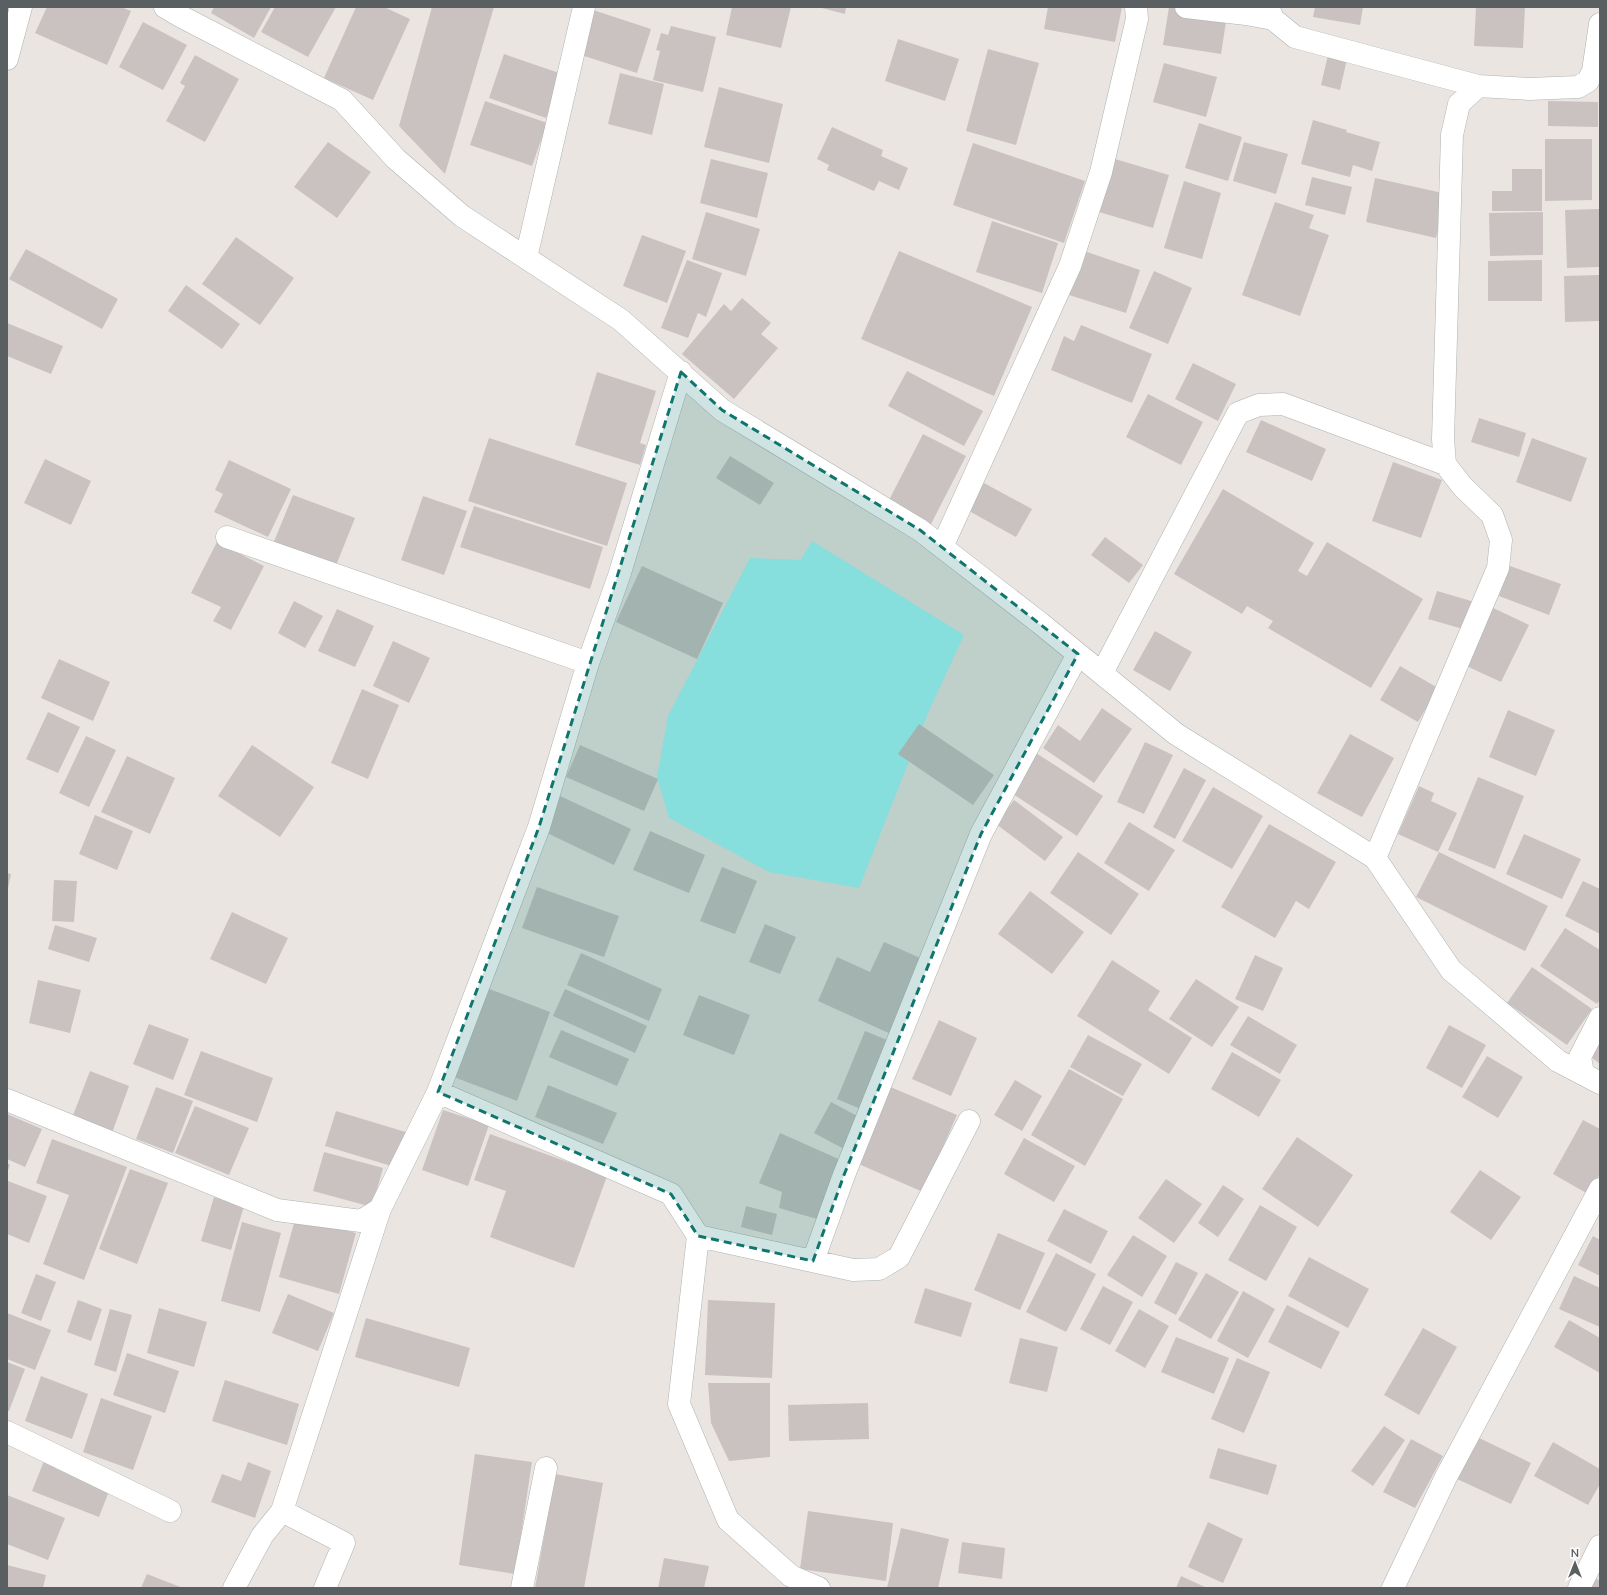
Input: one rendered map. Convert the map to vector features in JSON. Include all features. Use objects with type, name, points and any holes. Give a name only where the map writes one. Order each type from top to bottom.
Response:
[{"type":"street","points":[[7,59],[21,7]]},
{"type":"street","points":[[165,7],[342,100],[396,159],[462,216],[622,320],[722,410],[920,530],[1034,618],[1176,734],[1376,858],[1451,970],[1558,1061],[1591,1079]]},
{"type":"street","points":[[526,258],[584,7]]},
{"type":"street","points":[[942,547],[1070,266],[1101,172],[1137,19],[1136,7]]},
{"type":"street","points":[[1186,7],[1246,14],[1271,13],[1295,37],[1478,86],[1529,89],[1578,87],[1588,81],[1593,71],[1600,24]]},
{"type":"street","points":[[1445,464],[1443,439],[1452,135],[1459,104],[1478,86]]},
{"type":"street","points":[[234,1588],[262,1536],[282,1511],[380,1209],[438,1092],[539,827],[588,663],[619,576],[680,372]]},
{"type":"street","points":[[1102,673],[1238,413],[1259,405],[1283,404],[1445,464],[1463,487],[1492,515],[1501,540],[1498,568],[1376,858]]},
{"type":"street","points":[[227,537],[588,663]]},
{"type":"street","points":[[813,1261],[847,1168],[981,834],[1078,654]]},
{"type":"street","points":[[1591,1079],[1580,1057],[1600,1018]]},
{"type":"street","points":[[438,1092],[671,1194],[698,1236],[679,1404],[728,1520],[791,1576],[819,1588]]},
{"type":"street","points":[[7,1100],[277,1210],[361,1221],[380,1209]]},
{"type":"street","points":[[698,1236],[853,1270],[878,1269],[900,1258],[969,1121]]},
{"type":"street","points":[[1393,1588],[1446,1477],[1600,1189]]},
{"type":"street","points":[[7,1432],[170,1511]]},
{"type":"street","points":[[522,1588],[546,1468]]},
{"type":"street","points":[[282,1511],[344,1543],[325,1588]]},
{"type":"street","points":[[1579,1588],[1600,1546]]},
{"type":"highlighted area","points":[[681,372],[722,410],[920,530],[1078,654],[981,834],[844,1175],[813,1261],[698,1236],[671,1194],[438,1092],[539,827]]},
{"type":"water","points":[[812,541],[964,635],[928,713],[859,888],[769,872],[669,818],[657,777],[668,716],[750,558],[801,560]]},
{"type":"building","points":[[47,7],[121,7],[131,11],[107,65],[35,33]]},
{"type":"building","points":[[214,7],[271,7],[254,38],[211,13]]},
{"type":"building","points":[[275,7],[336,7],[308,57],[261,32]]},
{"type":"building","points":[[356,7],[384,7],[410,19],[373,100],[324,78]]},
{"type":"building","points":[[432,7],[494,7],[445,174],[399,126]]},
{"type":"building","points":[[732,7],[791,7],[781,48],[726,35]]},
{"type":"building","points":[[818,7],[846,7],[845,14]]},
{"type":"building","points":[[1048,7],[1122,7],[1115,42],[1044,29]]},
{"type":"building","points":[[1169,7],[1179,7],[1227,15],[1221,54],[1163,45]]},
{"type":"building","points":[[1315,7],[1363,7],[1360,25],[1313,17]]},
{"type":"building","points":[[1476,7],[1525,7],[1523,48],[1474,46]]},
{"type":"building","points":[[593,10],[651,29],[637,73],[578,54]]},
{"type":"building","points":[[143,22],[187,45],[163,90],[119,67]]},
{"type":"building","points":[[671,26],[716,37],[703,92],[653,80],[660,51],[656,50],[661,33],[668,35]]},
{"type":"building","points":[[898,39],[959,59],[945,101],[885,81]]},
{"type":"building","points":[[988,49],[1039,63],[1016,145],[966,131]]},
{"type":"building","points":[[504,54],[562,74],[546,118],[489,98]]},
{"type":"building","points":[[195,55],[239,79],[205,142],[166,121],[185,86],[180,83]]},
{"type":"building","points":[[1328,55],[1347,59],[1340,90],[1321,85]]},
{"type":"building","points":[[1164,63],[1217,77],[1206,117],[1153,102]]},
{"type":"building","points":[[620,73],[664,84],[652,135],[608,124]]},
{"type":"building","points":[[719,87],[783,104],[769,163],[704,147]]},
{"type":"building","points":[[485,101],[547,123],[532,166],[470,145]]},
{"type":"building","points":[[1548,101],[1598,102],[1598,127],[1548,126]]},
{"type":"building","points":[[1313,120],[1380,142],[1372,171],[1353,165],[1350,177],[1301,164]]},
{"type":"building","points":[[1199,123],[1242,137],[1228,181],[1185,168]]},
{"type":"building","points":[[832,127],[883,150],[881,156],[908,168],[899,190],[879,181],[874,191],[827,170],[829,165],[817,159]]},
{"type":"building","points":[[1545,139],[1592,139],[1592,200],[1545,201]]},
{"type":"building","points":[[328,142],[371,172],[337,218],[294,187]]},
{"type":"building","points":[[1244,142],[1288,154],[1276,194],[1233,181]]},
{"type":"building","points":[[973,143],[1085,181],[1064,243],[953,205]]},
{"type":"building","points":[[711,159],[768,173],[757,218],[700,203]]},
{"type":"building","points":[[1115,159],[1169,175],[1153,228],[1099,212]]},
{"type":"building","points":[[1512,169],[1542,169],[1542,211],[1492,211],[1492,191],[1512,191]]},
{"type":"building","points":[[1312,177],[1352,187],[1345,215],[1305,205]]},
{"type":"building","points":[[1375,178],[1447,194],[1436,238],[1366,222]]},
{"type":"building","points":[[1184,181],[1221,193],[1202,259],[1164,248]]},
{"type":"building","points":[[1275,202],[1314,215],[1309,228],[1329,235],[1300,316],[1242,295]]},
{"type":"building","points":[[1600,209],[1600,267],[1567,268],[1565,210]]},
{"type":"building","points":[[706,212],[760,229],[746,276],[692,259]]},
{"type":"building","points":[[1543,212],[1543,255],[1490,256],[1489,213]]},
{"type":"building","points":[[992,221],[1058,243],[1042,293],[976,272]]},
{"type":"building","points":[[642,235],[686,251],[667,303],[623,286]]},
{"type":"building","points":[[236,237],[294,278],[260,325],[202,284]]},
{"type":"building","points":[[26,249],[118,299],[102,329],[9,279]]},
{"type":"building","points":[[899,251],[1032,307],[994,396],[861,339]]},
{"type":"building","points":[[1084,251],[1140,270],[1126,313],[1069,295]]},
{"type":"building","points":[[687,260],[722,273],[706,317],[698,313],[688,338],[661,328]]},
{"type":"building","points":[[1542,260],[1542,301],[1488,301],[1488,261]]},
{"type":"building","points":[[1154,271],[1192,288],[1168,344],[1129,328]]},
{"type":"building","points":[[1600,275],[1600,321],[1565,322],[1564,276]]},
{"type":"building","points":[[186,285],[240,324],[222,349],[168,311]]},
{"type":"building","points":[[742,298],[771,323],[761,334],[778,348],[734,399],[682,354],[724,304],[731,311]]},
{"type":"building","points":[[7,323],[63,346],[51,374],[7,356]]},
{"type":"building","points":[[1081,325],[1152,354],[1132,403],[1051,370],[1064,336],[1074,341]]},
{"type":"building","points":[[1193,363],[1236,384],[1218,421],[1175,399]]},
{"type":"building","points":[[907,371],[983,411],[964,446],[888,406]]},
{"type":"building","points":[[597,372],[656,391],[640,443],[646,445],[640,465],[575,445]]},
{"type":"building","points":[[1148,394],[1203,422],[1181,465],[1126,437]]},
{"type":"building","points":[[1479,418],[1526,433],[1519,457],[1471,442]]},
{"type":"building","points":[[1261,420],[1326,449],[1312,481],[1246,452]]},
{"type":"building","points":[[923,434],[966,456],[931,524],[888,502]]},
{"type":"building","points":[[489,438],[627,483],[607,546],[468,501]]},
{"type":"building","points":[[1532,438],[1587,458],[1571,502],[1516,482]]},
{"type":"building","points":[[730,456],[774,483],[760,505],[716,478]]},
{"type":"building","points":[[45,459],[91,481],[71,525],[24,503]]},
{"type":"building","points":[[229,460],[291,489],[268,537],[214,512],[223,494],[215,490]]},
{"type":"building","points":[[1393,462],[1442,480],[1421,538],[1372,521]]},
{"type":"building","points":[[984,483],[1032,509],[1016,537],[969,511]]},
{"type":"building","points":[[1223,489],[1314,543],[1298,571],[1307,576],[1327,542],[1423,599],[1371,688],[1268,628],[1273,621],[1247,606],[1242,614],[1174,574]]},
{"type":"building","points":[[293,495],[355,518],[335,568],[273,544]]},
{"type":"building","points":[[423,496],[467,511],[444,575],[401,560]]},
{"type":"building","points":[[474,506],[603,547],[590,589],[460,547]]},
{"type":"building","points":[[1105,537],[1143,565],[1129,583],[1091,555]]},
{"type":"building","points":[[217,542],[264,566],[231,630],[213,621],[221,607],[191,593]]},
{"type":"building","points":[[642,566],[723,603],[697,659],[616,622]]},
{"type":"building","points":[[1510,566],[1561,584],[1549,615],[1499,596]]},
{"type":"building","points":[[1437,591],[1478,603],[1470,631],[1428,619]]},
{"type":"building","points":[[294,601],[323,616],[305,648],[278,633]]},
{"type":"building","points":[[1489,606],[1529,625],[1501,682],[1460,663]]},
{"type":"building","points":[[337,609],[374,626],[355,667],[318,651]]},
{"type":"building","points":[[1155,631],[1192,652],[1170,691],[1133,670]]},
{"type":"building","points":[[393,641],[430,658],[409,703],[373,686]]},
{"type":"building","points":[[59,659],[110,682],[93,721],[41,698]]},
{"type":"building","points":[[1400,666],[1438,688],[1418,722],[1380,700]]},
{"type":"building","points":[[362,689],[399,705],[368,779],[331,763]]},
{"type":"building","points":[[1102,708],[1132,729],[1094,783],[1043,748],[1058,725],[1080,741]]},
{"type":"building","points":[[1508,710],[1555,730],[1536,776],[1489,757]]},
{"type":"building","points":[[48,712],[80,727],[58,773],[26,759]]},
{"type":"building","points":[[919,724],[994,775],[973,805],[898,754]]},
{"type":"building","points":[[1350,734],[1394,758],[1362,817],[1317,793]]},
{"type":"building","points":[[86,736],[116,750],[89,807],[59,793]]},
{"type":"building","points":[[1145,742],[1173,755],[1144,814],[1117,802]]},
{"type":"building","points":[[252,745],[314,787],[280,837],[218,796]]},
{"type":"building","points":[[580,745],[658,779],[644,811],[566,777]]},
{"type":"building","points":[[1036,753],[1103,796],[1077,836],[1010,792]]},
{"type":"building","points":[[127,756],[175,778],[150,834],[101,812]]},
{"type":"building","points":[[1184,768],[1206,780],[1175,839],[1153,827]]},
{"type":"building","points":[[1478,777],[1524,796],[1495,869],[1448,850]]},
{"type":"building","points":[[1419,786],[1434,793],[1431,801],[1457,813],[1438,852],[1398,834]]},
{"type":"building","points":[[1213,787],[1263,816],[1232,869],[1182,841]]},
{"type":"building","points":[[560,796],[631,829],[614,865],[543,831]]},
{"type":"building","points":[[1014,800],[1063,837],[1045,861],[996,824]]},
{"type":"building","points":[[95,815],[133,831],[117,870],[79,854]]},
{"type":"building","points":[[1129,822],[1175,850],[1149,891],[1104,863]]},
{"type":"building","points":[[1269,824],[1336,862],[1309,909],[1296,901],[1275,938],[1221,907]]},
{"type":"building","points":[[650,831],[705,855],[689,893],[633,870]]},
{"type":"building","points":[[1524,834],[1581,859],[1562,899],[1506,874]]},
{"type":"building","points":[[1078,852],[1139,894],[1111,935],[1050,893]]},
{"type":"building","points":[[1439,852],[1548,906],[1525,951],[1416,897]]},
{"type":"building","points":[[722,867],[757,881],[735,934],[700,921]]},
{"type":"building","points":[[7,873],[11,874],[8,888],[7,888]]},
{"type":"building","points":[[54,880],[77,881],[74,922],[52,921]]},
{"type":"building","points":[[1583,881],[1600,889],[1600,934],[1565,916]]},
{"type":"building","points":[[537,887],[619,916],[604,957],[522,928]]},
{"type":"building","points":[[1030,891],[1084,932],[1052,974],[998,934]]},
{"type":"building","points":[[232,912],[288,938],[266,984],[210,959]]},
{"type":"building","points":[[765,924],[796,937],[780,974],[749,962]]},
{"type":"building","points":[[55,925],[97,938],[89,962],[48,949]]},
{"type":"building","points":[[1565,928],[1600,950],[1600,1000],[1597,1004],[1540,966]]},
{"type":"building","points":[[884,942],[927,961],[893,1035],[818,1001],[837,957],[870,972]]},
{"type":"building","points":[[581,953],[662,989],[649,1021],[567,985]]},
{"type":"building","points":[[1255,955],[1283,968],[1263,1011],[1235,999]]},
{"type":"building","points":[[1112,960],[1160,991],[1148,1010],[1192,1038],[1169,1074],[1077,1016]]},
{"type":"building","points":[[1532,967],[1592,1009],[1567,1045],[1507,1003]]},
{"type":"building","points":[[1196,979],[1239,1007],[1212,1047],[1169,1019]]},
{"type":"building","points":[[38,980],[81,990],[70,1033],[29,1023]]},
{"type":"building","points":[[484,987],[550,1012],[517,1101],[451,1076]]},
{"type":"building","points":[[565,989],[647,1026],[635,1053],[553,1016]]},
{"type":"building","points":[[699,995],[750,1015],[734,1055],[683,1035]]},
{"type":"building","points":[[1248,1016],[1297,1045],[1280,1074],[1230,1045]]},
{"type":"building","points":[[939,1020],[977,1038],[951,1096],[912,1079]]},
{"type":"building","points":[[149,1024],[189,1039],[173,1080],[133,1064]]},
{"type":"building","points":[[1449,1025],[1486,1045],[1462,1088],[1426,1068]]},
{"type":"building","points":[[561,1030],[629,1059],[617,1086],[549,1057]]},
{"type":"building","points":[[865,1031],[892,1042],[863,1110],[837,1099]]},
{"type":"building","points":[[1088,1035],[1142,1064],[1123,1096],[1070,1067]]},
{"type":"building","points":[[1600,1039],[1600,1064],[1588,1055]]},
{"type":"building","points":[[201,1051],[273,1078],[257,1122],[184,1095]]},
{"type":"building","points":[[1232,1052],[1281,1080],[1259,1117],[1211,1089]]},
{"type":"building","points":[[1487,1056],[1523,1077],[1498,1118],[1462,1097]]},
{"type":"building","points":[[1069,1069],[1123,1099],[1085,1166],[1031,1135]]},
{"type":"building","points":[[90,1071],[129,1086],[112,1133],[72,1118]]},
{"type":"building","points":[[1015,1080],[1042,1096],[1022,1131],[994,1115]]},
{"type":"building","points":[[548,1085],[617,1113],[603,1144],[535,1117]]},
{"type":"building","points":[[888,1086],[957,1115],[923,1192],[854,1162]]},
{"type":"building","points":[[156,1087],[193,1101],[173,1153],[136,1139]]},
{"type":"building","points":[[831,1102],[861,1118],[844,1149],[814,1133]]},
{"type":"building","points":[[195,1106],[249,1128],[229,1175],[175,1153]]},
{"type":"building","points":[[443,1110],[489,1125],[468,1186],[422,1170]]},
{"type":"building","points":[[336,1111],[409,1133],[398,1168],[325,1146]]},
{"type":"building","points":[[7,1114],[42,1129],[25,1167],[7,1159]]},
{"type":"building","points":[[1583,1120],[1600,1129],[1600,1174],[1588,1194],[1553,1174]]},
{"type":"building","points":[[780,1133],[843,1161],[817,1219],[779,1208],[782,1192],[759,1183]]},
{"type":"building","points":[[490,1134],[607,1176],[574,1268],[490,1237],[506,1191],[474,1180]]},
{"type":"building","points":[[1297,1137],[1353,1175],[1318,1227],[1262,1189]]},
{"type":"building","points":[[1024,1138],[1075,1166],[1054,1202],[1004,1174]]},
{"type":"building","points":[[52,1139],[127,1167],[84,1280],[43,1264],[69,1195],[36,1183]]},
{"type":"building","points":[[324,1152],[383,1168],[372,1207],[313,1191]]},
{"type":"building","points":[[7,1163],[10,1165],[7,1173]]},
{"type":"building","points":[[130,1169],[168,1183],[137,1264],[99,1249]]},
{"type":"building","points":[[1480,1170],[1521,1197],[1491,1240],[1450,1212]]},
{"type":"building","points":[[1166,1179],[1202,1204],[1174,1243],[1138,1218]]},
{"type":"building","points":[[8,1181],[47,1196],[29,1243],[7,1234]]},
{"type":"building","points":[[1223,1185],[1244,1199],[1218,1237],[1198,1223]]},
{"type":"building","points":[[214,1197],[244,1206],[231,1250],[201,1241]]},
{"type":"building","points":[[1260,1205],[1297,1227],[1266,1281],[1228,1260]]},
{"type":"building","points":[[746,1206],[777,1214],[772,1235],[741,1227]]},
{"type":"building","points":[[1064,1209],[1108,1231],[1091,1264],[1047,1241]]},
{"type":"building","points":[[296,1216],[356,1233],[339,1294],[279,1277]]},
{"type":"building","points":[[242,1222],[281,1233],[260,1312],[221,1301]]},
{"type":"building","points":[[998,1233],[1045,1253],[1020,1310],[974,1290]]},
{"type":"building","points":[[1133,1235],[1167,1256],[1142,1297],[1107,1275]]},
{"type":"building","points":[[1593,1236],[1600,1240],[1600,1276],[1578,1265]]},
{"type":"building","points":[[1056,1253],[1096,1274],[1066,1332],[1026,1312]]},
{"type":"building","points":[[1309,1257],[1369,1289],[1348,1328],[1288,1296]]},
{"type":"building","points":[[1176,1262],[1198,1273],[1176,1315],[1154,1303]]},
{"type":"building","points":[[1206,1273],[1239,1292],[1211,1339],[1178,1320]]},
{"type":"building","points":[[36,1274],[56,1282],[41,1321],[21,1313]]},
{"type":"building","points":[[1574,1276],[1600,1288],[1600,1327],[1559,1309]]},
{"type":"building","points":[[1103,1286],[1133,1302],[1110,1345],[1080,1329]]},
{"type":"building","points":[[925,1288],[972,1303],[961,1337],[914,1323]]},
{"type":"building","points":[[1243,1291],[1275,1309],[1248,1358],[1217,1341]]},
{"type":"building","points":[[288,1294],[334,1313],[318,1351],[272,1333]]},
{"type":"building","points":[[78,1300],[102,1309],[91,1341],[67,1332]]},
{"type":"building","points":[[708,1300],[775,1303],[772,1378],[705,1375]]},
{"type":"building","points":[[1287,1305],[1340,1332],[1321,1369],[1268,1342]]},
{"type":"building","points":[[159,1308],[207,1322],[194,1367],[147,1353]]},
{"type":"building","points":[[110,1309],[132,1315],[116,1372],[94,1365]]},
{"type":"building","points":[[1139,1309],[1169,1326],[1145,1368],[1115,1351]]},
{"type":"building","points":[[7,1313],[51,1330],[35,1370],[7,1359]]},
{"type":"building","points":[[366,1318],[470,1348],[459,1387],[355,1357]]},
{"type":"building","points":[[1569,1320],[1600,1338],[1600,1373],[1554,1347]]},
{"type":"building","points":[[1423,1328],[1457,1347],[1419,1415],[1384,1395]]},
{"type":"building","points":[[1176,1337],[1229,1358],[1214,1394],[1161,1372]]},
{"type":"building","points":[[1020,1338],[1058,1347],[1047,1392],[1009,1383]]},
{"type":"building","points":[[127,1353],[179,1371],[165,1413],[113,1395]]},
{"type":"building","points":[[1237,1358],[1270,1372],[1244,1433],[1211,1419]]},
{"type":"building","points":[[7,1362],[25,1369],[9,1411],[7,1411]]},
{"type":"building","points":[[41,1376],[88,1394],[72,1439],[25,1421]]},
{"type":"building","points":[[225,1380],[299,1404],[287,1445],[212,1421]]},
{"type":"building","points":[[708,1383],[770,1383],[770,1457],[729,1461],[711,1423]]},
{"type":"building","points":[[101,1398],[152,1416],[133,1470],[83,1452]]},
{"type":"building","points":[[868,1403],[869,1439],[789,1441],[788,1405]]},
{"type":"building","points":[[1384,1426],[1405,1440],[1373,1486],[1351,1471]]},
{"type":"building","points":[[1475,1436],[1531,1463],[1511,1504],[1455,1478]]},
{"type":"building","points":[[1411,1439],[1443,1456],[1415,1508],[1383,1492]]},
{"type":"building","points":[[1553,1442],[1600,1469],[1600,1484],[1588,1505],[1534,1476]]},
{"type":"building","points":[[1218,1448],[1277,1465],[1268,1495],[1209,1478]]},
{"type":"building","points":[[475,1454],[532,1462],[515,1574],[459,1565]]},
{"type":"building","points":[[44,1461],[111,1486],[99,1517],[32,1491]]},
{"type":"building","points":[[248,1462],[271,1471],[255,1518],[211,1502],[222,1474],[241,1481]]},
{"type":"building","points":[[555,1474],[603,1483],[584,1588],[535,1588]]},
{"type":"building","points":[[7,1495],[65,1518],[48,1560],[7,1544]]},
{"type":"building","points":[[808,1511],[893,1523],[886,1581],[800,1569]]},
{"type":"building","points":[[1208,1522],[1243,1539],[1223,1583],[1188,1567]]},
{"type":"building","points":[[901,1528],[949,1539],[938,1588],[887,1588]]},
{"type":"building","points":[[962,1542],[1005,1548],[1002,1579],[958,1573]]},
{"type":"building","points":[[664,1558],[709,1566],[704,1588],[658,1588]]},
{"type":"building","points":[[7,1565],[46,1575],[43,1588],[7,1588]]},
{"type":"building","points":[[147,1574],[183,1588],[141,1588]]},
{"type":"building","points":[[1181,1576],[1207,1588],[1176,1588]]},
{"type":"building","points":[[1592,1576],[1600,1581],[1600,1588],[1585,1588]]}]
